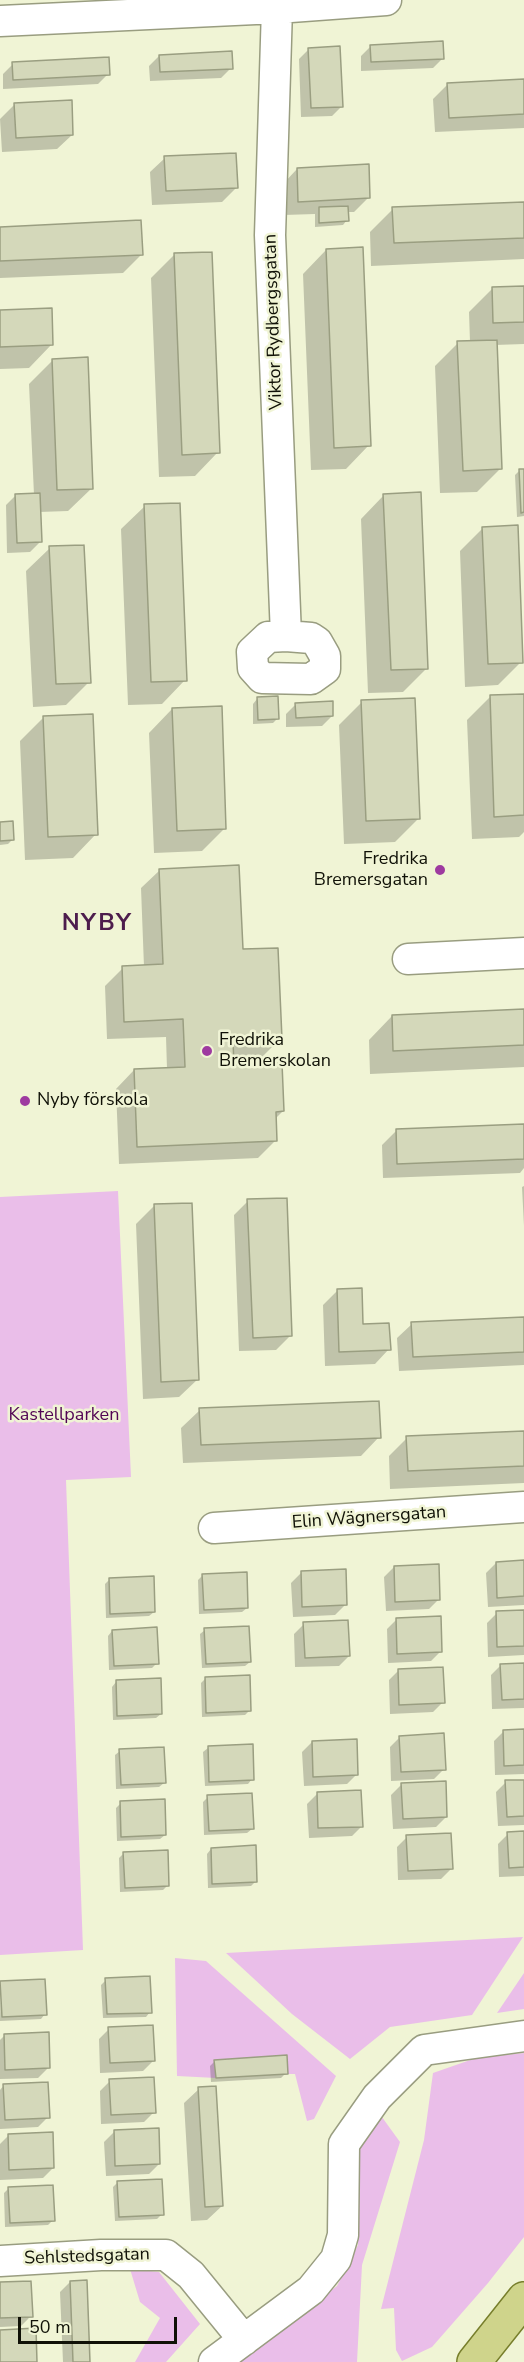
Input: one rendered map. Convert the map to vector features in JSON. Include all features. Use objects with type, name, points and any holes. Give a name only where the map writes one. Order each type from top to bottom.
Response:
[{"type":"main road","points":[[474,2362],[524,2299]]},
{"type":"street","points":[[0,21],[277,8],[386,0]]},
{"type":"street","name":"Viktor Rydbergsgatan","points":[[277,8],[270,235],[286,636]]},
{"type":"street","points":[[408,960],[524,952]]},
{"type":"street","name":"Elin Wägnersgatan","points":[[214,1528],[524,1507]]},
{"type":"street","points":[[214,2362],[311,2290],[336,2259],[343,2235],[344,2144],[377,2097],[424,2050],[524,2036]]},
{"type":"street","name":"Sehlstedsgatan","points":[[0,2261],[101,2255],[166,2255],[191,2275],[244,2340]]},
{"type":"green space","name":"Kastellparken","points":[[118,1191],[131,1477],[66,1480],[83,1950],[0,1955],[0,1197]]},
{"type":"green space","points":[[523,1937],[472,2015],[390,2027],[350,2059],[292,2014],[226,1953]]},
{"type":"green space","points":[[175,1958],[206,1961],[336,2076],[314,2119],[307,2121],[295,2074],[288,2074],[286,2055],[215,2060],[216,2078],[177,2076]]},
{"type":"green space","points":[[524,1973],[524,2009],[497,2013]]},
{"type":"green space","points":[[524,2053],[524,2237],[488,2283],[432,2347],[402,2361],[396,2350],[394,2308],[381,2309],[424,2140],[433,2073],[476,2058]]},
{"type":"green space","points":[[379,2113],[400,2142],[362,2265],[357,2362],[236,2362],[337,2286],[358,2245],[357,2144]]},
{"type":"green space","points":[[130,2269],[159,2272],[200,2324],[166,2362],[135,2362],[160,2318],[140,2302]]},
{"type":"building","points":[[443,41],[444,59],[371,62],[370,45]]},
{"type":"building","points":[[340,46],[343,107],[311,108],[308,48]]},
{"type":"building","points":[[232,51],[233,69],[160,72],[159,55]]},
{"type":"building","points":[[109,57],[110,75],[13,80],[12,62]]},
{"type":"building","points":[[524,79],[524,114],[449,118],[447,83]]},
{"type":"building","points":[[72,100],[73,135],[16,138],[14,103]]},
{"type":"building","points":[[236,153],[238,188],[166,191],[164,156]]},
{"type":"building","points":[[369,164],[370,198],[298,202],[297,168]]},
{"type":"building","points":[[524,202],[524,238],[394,243],[392,207]]},
{"type":"building","points":[[348,206],[349,221],[319,223],[319,207]]},
{"type":"building","points":[[141,220],[143,255],[0,261],[0,227]]},
{"type":"building","points":[[363,247],[371,446],[334,448],[326,249]]},
{"type":"building","points":[[212,252],[220,453],[182,455],[174,253]]},
{"type":"building","points":[[524,286],[524,322],[493,323],[492,287]]},
{"type":"building","points":[[52,308],[53,345],[0,347],[0,310]]},
{"type":"building","points":[[497,340],[502,469],[463,471],[457,341]]},
{"type":"building","points":[[88,357],[93,489],[57,490],[52,359]]},
{"type":"building","points":[[519,469],[524,469],[524,512],[521,513]]},
{"type":"building","points":[[421,492],[428,669],[391,670],[383,494]]},
{"type":"building","points":[[40,493],[42,542],[17,543],[15,494]]},
{"type":"building","points":[[180,503],[187,681],[151,682],[144,504]]},
{"type":"building","points":[[518,525],[523,663],[488,664],[482,527]]},
{"type":"building","points":[[84,545],[91,683],[56,684],[49,546]]},
{"type":"building","points":[[524,694],[524,815],[494,817],[490,695]]},
{"type":"building","points":[[278,696],[279,719],[258,720],[257,697]]},
{"type":"building","points":[[415,698],[420,819],[366,821],[361,700]]},
{"type":"building","points":[[333,701],[333,716],[296,718],[295,703]]},
{"type":"building","points":[[222,706],[226,829],[177,831],[172,708]]},
{"type":"building","points":[[93,714],[98,835],[48,837],[43,716]]},
{"type":"building","points":[[13,821],[14,840],[0,841],[0,822]]},
{"type":"building","points":[[239,865],[243,949],[278,948],[282,1039],[233,1041],[234,1065],[282,1063],[284,1111],[276,1112],[277,1141],[137,1147],[134,1069],[185,1067],[183,1019],[124,1022],[122,966],[163,964],[159,869]]},
{"type":"building","points":[[524,1009],[524,1045],[393,1051],[392,1015]]},
{"type":"building","points":[[524,1124],[524,1159],[397,1164],[396,1129]]},
{"type":"building","points":[[287,1198],[292,1336],[253,1338],[247,1199]]},
{"type":"building","points":[[192,1203],[199,1380],[161,1382],[154,1204]]},
{"type":"building","points":[[362,1288],[363,1324],[389,1323],[391,1350],[339,1352],[337,1289]]},
{"type":"building","points":[[524,1317],[524,1352],[413,1357],[411,1322]]},
{"type":"building","points":[[379,1401],[381,1438],[201,1445],[199,1408]]},
{"type":"building","points":[[524,1431],[524,1466],[408,1471],[406,1436]]},
{"type":"building","points":[[524,1560],[524,1596],[497,1598],[496,1562]]},
{"type":"building","points":[[439,1564],[440,1600],[395,1602],[394,1566]]},
{"type":"building","points":[[346,1569],[347,1605],[302,1607],[301,1571]]},
{"type":"building","points":[[247,1572],[248,1608],[204,1610],[202,1574]]},
{"type":"building","points":[[154,1576],[155,1612],[110,1614],[109,1578]]},
{"type":"building","points":[[524,1610],[524,1646],[497,1647],[496,1611]]},
{"type":"building","points":[[441,1616],[442,1652],[397,1654],[396,1618]]},
{"type":"building","points":[[348,1620],[350,1656],[305,1658],[303,1622]]},
{"type":"building","points":[[249,1626],[251,1662],[206,1664],[204,1628]]},
{"type":"building","points":[[157,1627],[159,1664],[114,1666],[112,1630]]},
{"type":"building","points":[[524,1663],[524,1699],[502,1700],[500,1664]]},
{"type":"building","points":[[443,1667],[445,1703],[399,1705],[398,1669]]},
{"type":"building","points":[[250,1675],[251,1711],[206,1713],[205,1677]]},
{"type":"building","points":[[161,1678],[162,1714],[117,1716],[116,1680]]},
{"type":"building","points":[[524,1729],[524,1765],[504,1766],[503,1730]]},
{"type":"building","points":[[444,1733],[446,1770],[401,1772],[399,1736]]},
{"type":"building","points":[[357,1739],[358,1775],[313,1777],[312,1741]]},
{"type":"building","points":[[253,1744],[254,1780],[209,1782],[208,1746]]},
{"type":"building","points":[[164,1747],[166,1783],[121,1785],[119,1749]]},
{"type":"building","points":[[505,1780],[524,1780],[524,1816],[507,1817]]},
{"type":"building","points":[[446,1781],[447,1817],[403,1819],[401,1783]]},
{"type":"building","points":[[361,1790],[363,1827],[318,1828],[317,1792]]},
{"type":"building","points":[[252,1793],[254,1829],[209,1831],[207,1795]]},
{"type":"building","points":[[165,1799],[166,1835],[121,1837],[120,1801]]},
{"type":"building","points":[[524,1831],[524,1867],[509,1868],[507,1832]]},
{"type":"building","points":[[451,1833],[453,1869],[408,1871],[406,1835]]},
{"type":"building","points":[[256,1845],[257,1882],[212,1884],[211,1848]]},
{"type":"building","points":[[168,1850],[169,1886],[125,1888],[123,1852]]},
{"type":"building","points":[[150,1976],[152,2013],[107,2014],[105,1978]]},
{"type":"building","points":[[45,1979],[47,2015],[2,2017],[0,1981]]},
{"type":"building","points":[[153,2025],[155,2061],[110,2063],[108,2027]]},
{"type":"building","points":[[49,2032],[50,2068],[5,2070],[4,2034]]},
{"type":"building","points":[[287,2055],[288,2074],[216,2078],[214,2060]]},
{"type":"building","points":[[154,2077],[156,2113],[111,2115],[109,2079]]},
{"type":"building","points":[[48,2082],[50,2118],[5,2120],[3,2084]]},
{"type":"building","points":[[216,2086],[223,2206],[205,2207],[198,2087]]},
{"type":"building","points":[[159,2128],[160,2164],[115,2166],[114,2130]]},
{"type":"building","points":[[53,2132],[54,2168],[9,2170],[8,2134]]},
{"type":"building","points":[[162,2179],[164,2215],[119,2217],[117,2181]]},
{"type":"building","points":[[53,2185],[55,2221],[10,2223],[8,2187]]},
{"type":"building","points":[[87,2280],[90,2362],[73,2362],[70,2281]]},
{"type":"building","points":[[31,2281],[33,2317],[0,2318],[0,2282]]},
{"type":"building","points":[[36,2328],[37,2362],[0,2362],[0,2330]]},
{"type":"place","name":"Fredrika Bremersgatan","points":[[440,870]]},
{"type":"place","name":"Fredrika Bremerskolan","points":[[207,1051]]},
{"type":"place","name":"Nyby förskola","points":[[25,1101]]},
{"type":"district","name":"NYBY","points":[[97,924]]}]
